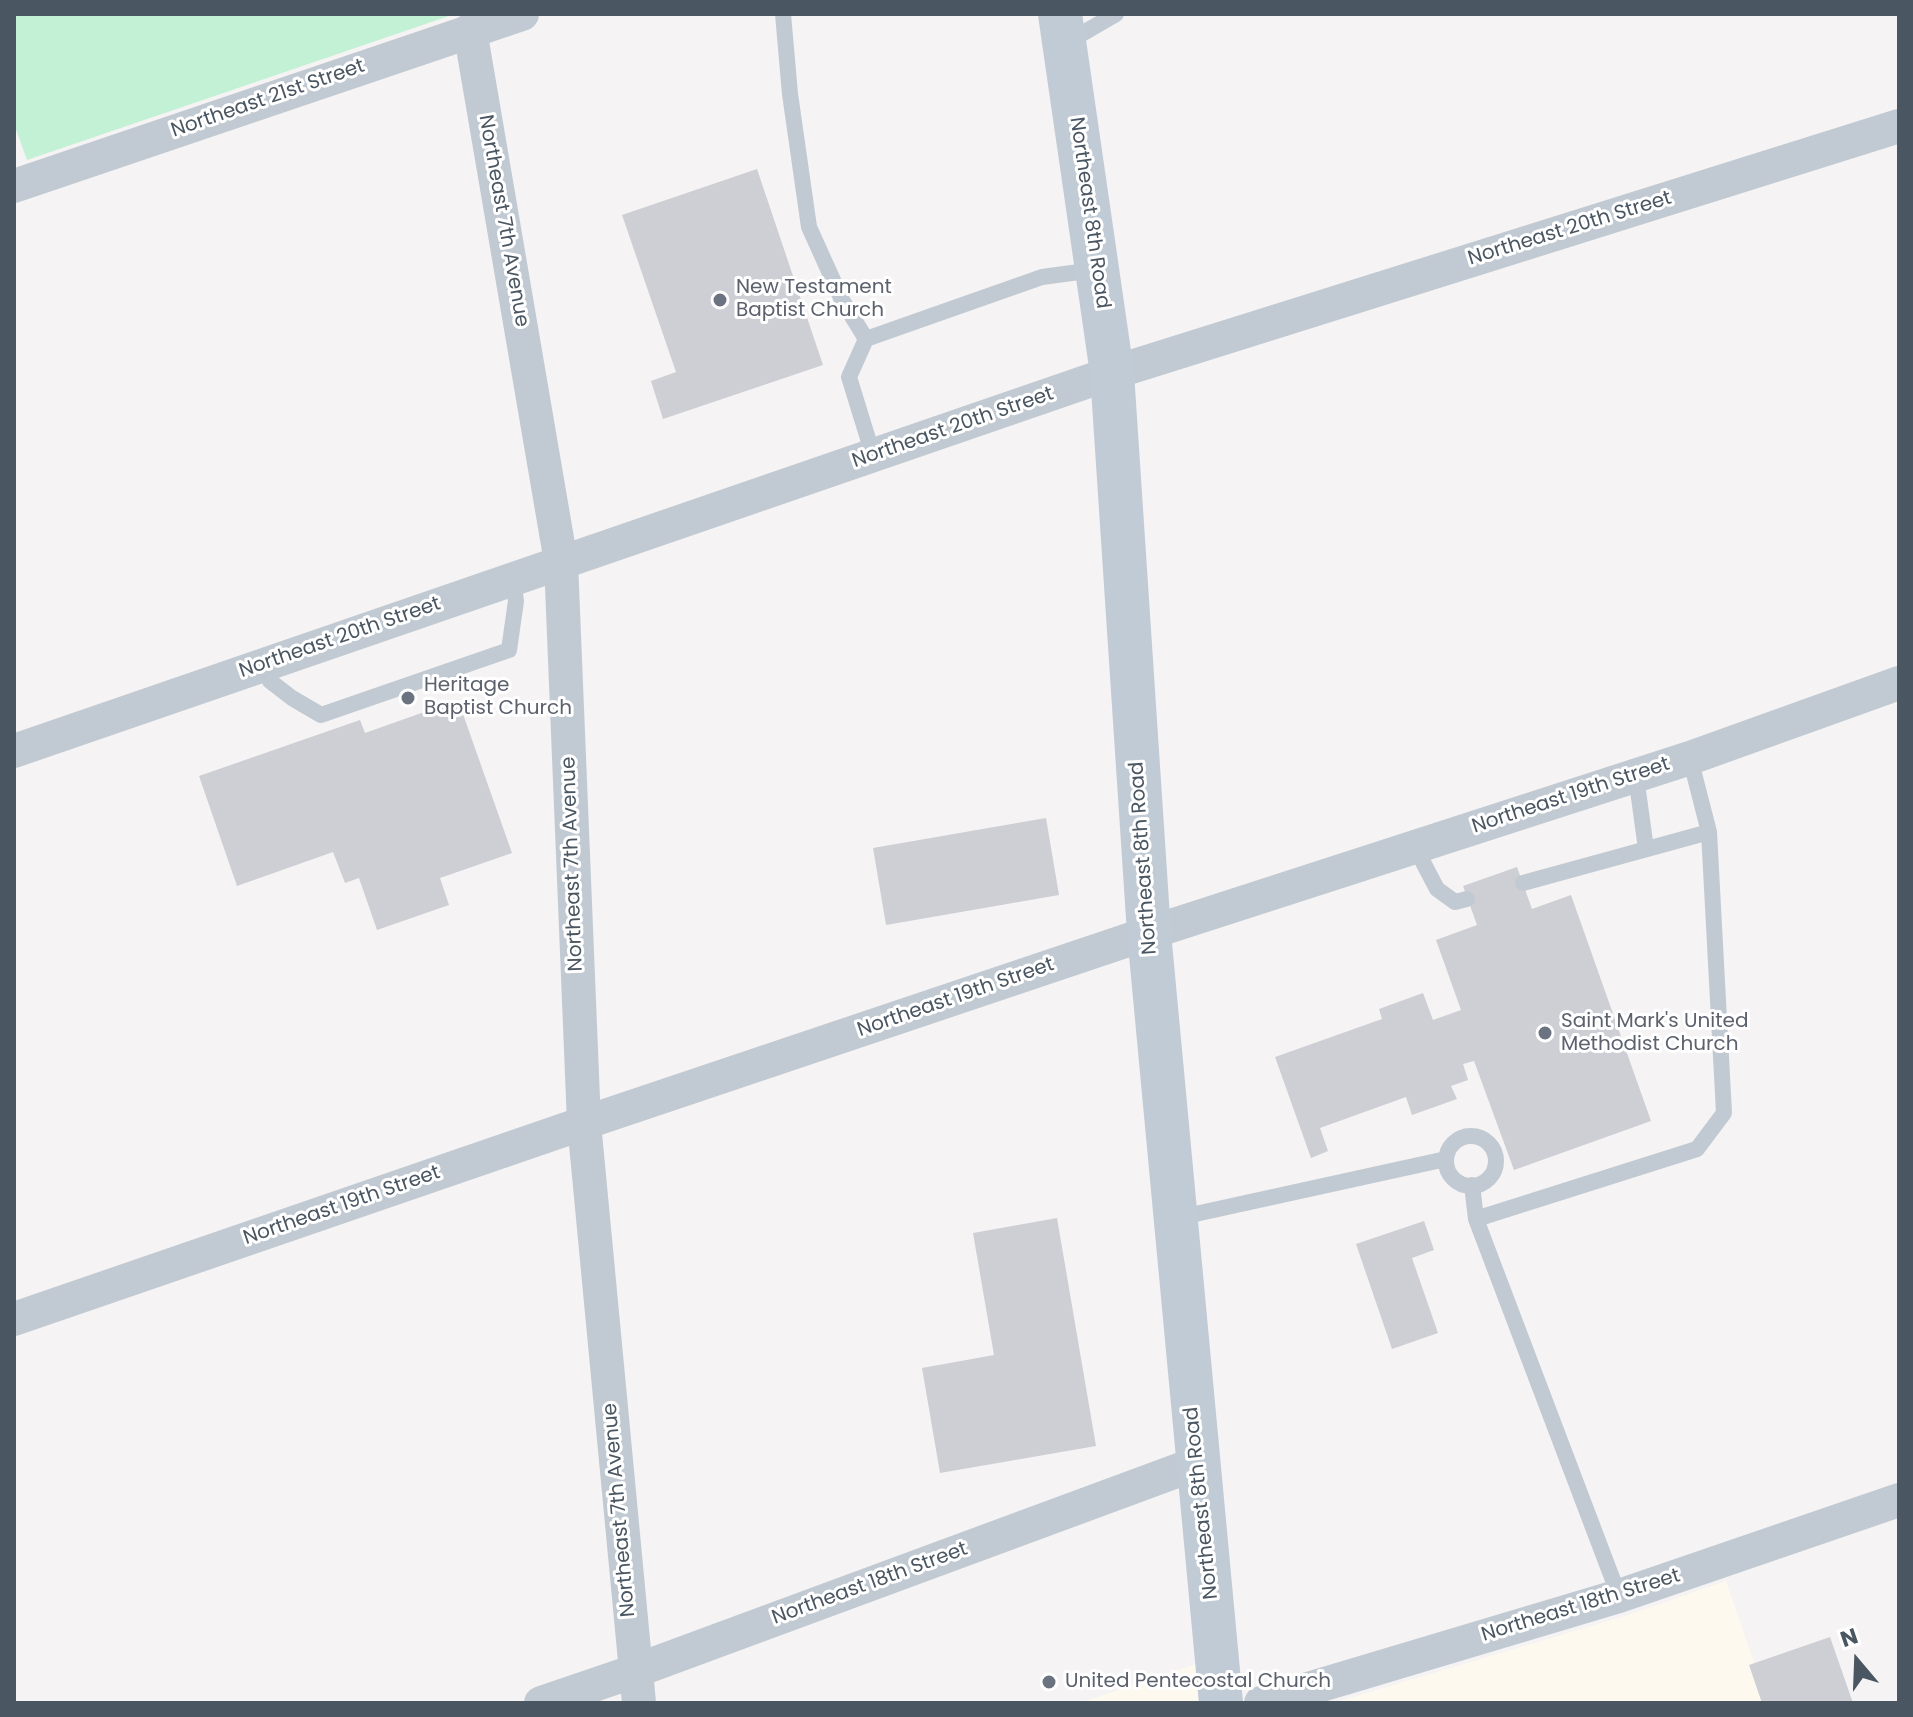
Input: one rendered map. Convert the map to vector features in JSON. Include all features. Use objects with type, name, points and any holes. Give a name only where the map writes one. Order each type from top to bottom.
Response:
[{"type":"main road","name":"Northeast 8th Road","points":[[1062,29],[1112,373],[1149,933],[1221,1703]]},
{"type":"street","name":"Northeast 21st Street","points":[[14,186],[522,14]]},
{"type":"street","name":"Northeast 7th Avenue","points":[[470,30],[561,562],[584,1123],[637,1687]]},
{"type":"street","name":"Northeast 20th Street","points":[[14,751],[1112,373],[1899,126]]},
{"type":"street","name":"Northeast 19th Street","points":[[14,1319],[1149,933],[1690,758],[1899,683]]},
{"type":"street","name":"Northeast 18th Street","points":[[541,1703],[637,1687],[1198,1463]]},
{"type":"street","name":"Northeast 18th Street","points":[[1261,1703],[1619,1596],[1899,1500]]},
{"type":"lane","points":[[783,14],[790,94],[809,227],[842,300],[866,339]]},
{"type":"lane","points":[[1062,29],[1116,14]]},
{"type":"lane","points":[[873,455],[849,377],[866,339],[1042,277],[1097,269]]},
{"type":"lane","points":[[262,666],[270,681],[321,715],[509,650],[516,601],[513,579]]},
{"type":"lane","points":[[1476,1219],[1697,1149],[1724,1113],[1709,832],[1690,758]]},
{"type":"lane","points":[[1636,776],[1646,849]]},
{"type":"lane","points":[[1523,883],[1709,832]]},
{"type":"lane","points":[[1415,847],[1437,889],[1455,902],[1467,899]]},
{"type":"lane","points":[[1466,1136],[1482,1137],[1489,1142],[1497,1157],[1488,1180],[1472,1185],[1463,1185],[1456,1180],[1447,1167],[1446,1159],[1452,1144],[1466,1136]]},
{"type":"lane","points":[[1175,1218],[1446,1159]]},
{"type":"lane","points":[[1472,1185],[1476,1219],[1619,1596]]},
{"type":"shaded area","points":[[1726,1581],[1768,1703],[1333,1703],[1625,1616]]},
{"type":"shaded area","points":[[1199,1663],[1200,1703],[1079,1703]]},
{"type":"green space","points":[[14,14],[449,16],[27,160],[14,124]]},
{"type":"building","points":[[757,169],[823,365],[663,419],[651,381],[676,372],[622,215]]},
{"type":"building","points":[[458,700],[512,853],[440,878],[449,905],[377,930],[359,878],[345,883],[333,852],[237,886],[199,776],[360,720],[365,733]]},
{"type":"building","points":[[1046,818],[1059,895],[886,925],[873,848]]},
{"type":"building","points":[[1517,867],[1532,909],[1571,895],[1651,1121],[1514,1170],[1474,1061],[1463,1064],[1468,1080],[1451,1086],[1457,1099],[1412,1115],[1406,1097],[1320,1128],[1328,1151],[1311,1158],[1275,1057],[1382,1019],[1379,1009],[1423,993],[1433,1020],[1461,1010],[1436,940],[1477,925],[1463,886]]},
{"type":"building","points":[[1057,1218],[1096,1446],[940,1473],[922,1368],[994,1355],[973,1233]]},
{"type":"building","points":[[1424,1221],[1434,1250],[1412,1258],[1438,1333],[1392,1349],[1356,1244]]},
{"type":"building","points":[[1830,1637],[1853,1703],[1762,1703],[1749,1665]]},
{"type":"place","name":"New Testament Baptist Church","points":[[720,300]]},
{"type":"place","name":"Heritage Baptist Church","points":[[408,698]]},
{"type":"place","name":"Saint Mark's United Methodist Church","points":[[1545,1033]]},
{"type":"place","name":"United Pentecostal Church","points":[[1049,1682]]}]
